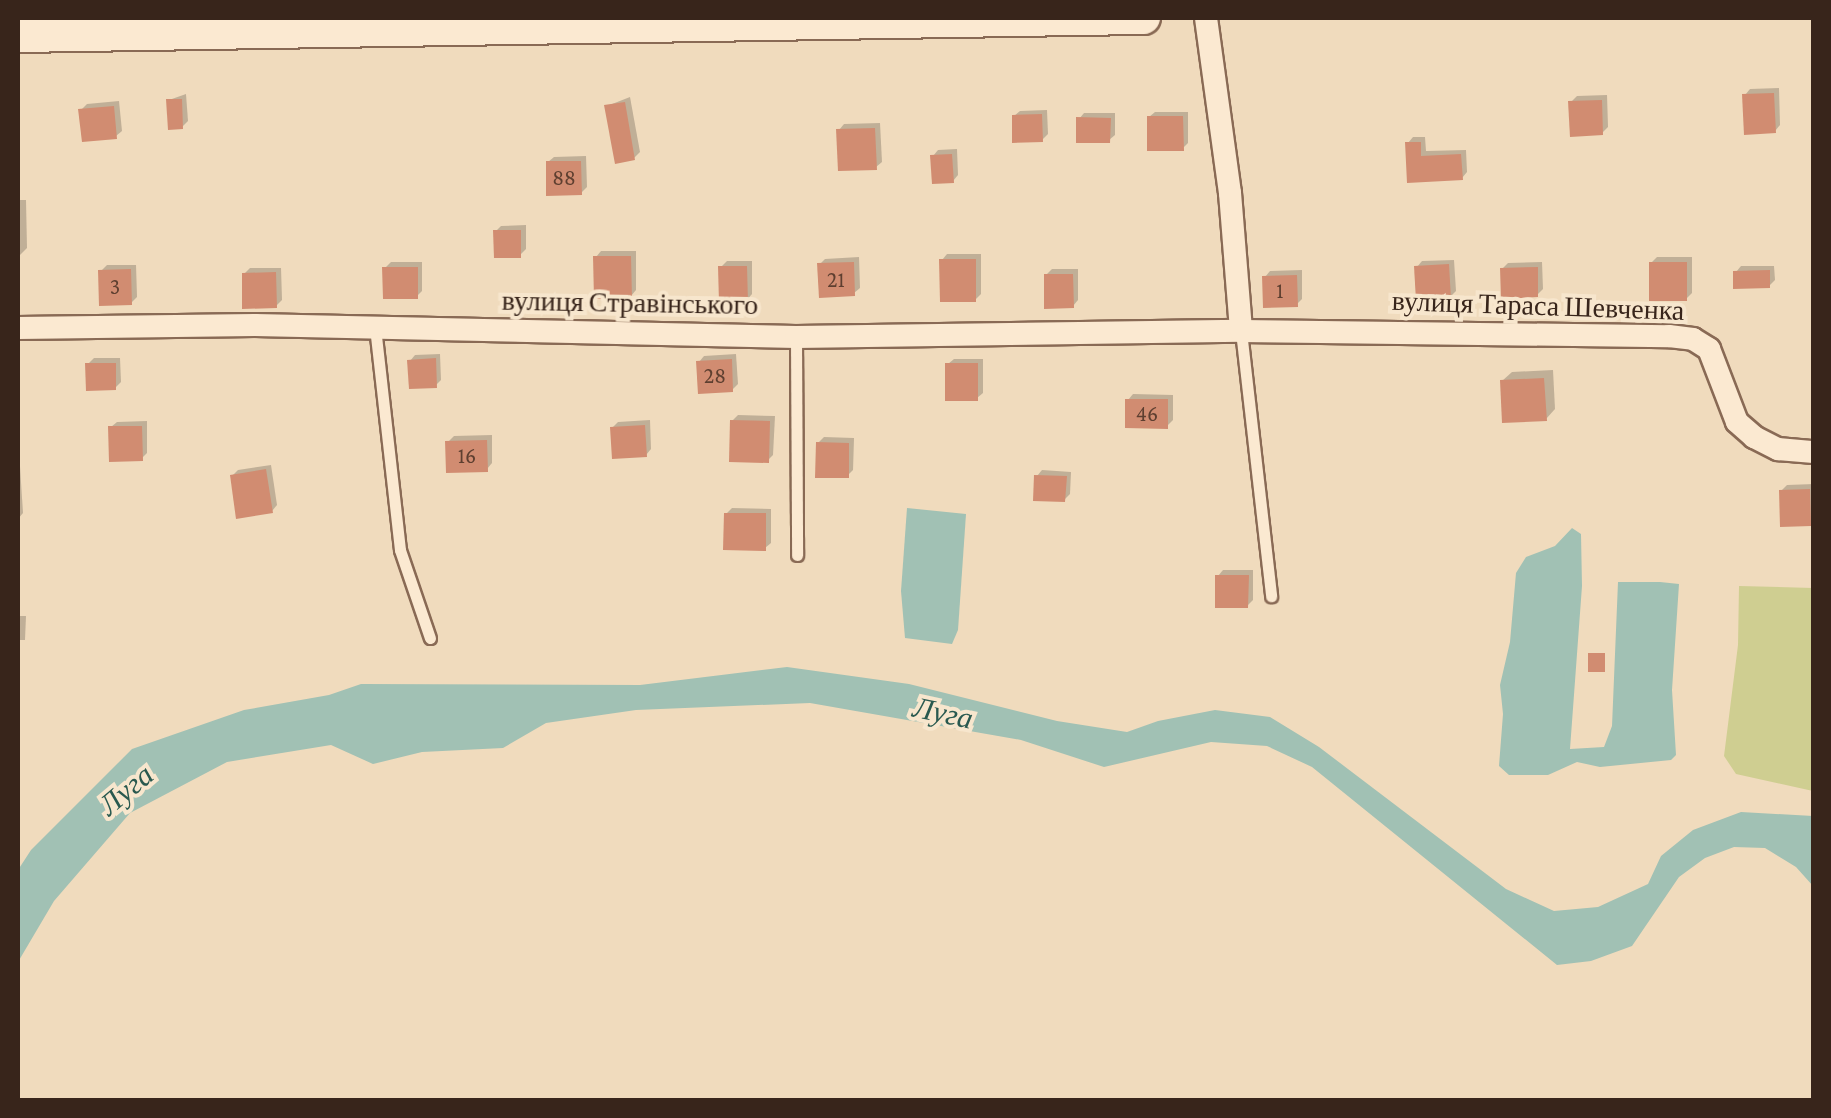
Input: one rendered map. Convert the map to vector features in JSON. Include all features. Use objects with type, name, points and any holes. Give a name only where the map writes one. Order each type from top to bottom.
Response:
[{"type":"main road","points":[[18,36],[462,23],[1144,18]]},
{"type":"street","points":[[1206,18],[1250,331]]},
{"type":"street","name":"вулиця Стравінського","points":[[18,328],[375,328],[796,337],[1250,331]]},
{"type":"street","name":"вулиця Тараса Шевченка","points":[[1250,331],[1693,338],[1708,349],[1720,371],[1737,422],[1778,449],[1814,452]]},
{"type":"lane","points":[[375,328],[400,550],[430,638]]},
{"type":"lane","points":[[1250,331],[1271,596]]},
{"type":"lane","points":[[796,337],[798,555]]},
{"type":"shaded area","points":[[1739,586],[1813,588],[1813,791],[1736,774],[1724,756],[1738,645]]},
{"type":"water","points":[[907,508],[966,514],[958,630],[952,644],[905,638],[901,591]]},
{"type":"water","points":[[1572,528],[1581,534],[1582,586],[1570,749],[1604,747],[1612,726],[1618,582],[1660,582],[1679,584],[1672,690],[1676,755],[1671,760],[1600,767],[1577,762],[1548,775],[1509,775],[1499,766],[1503,714],[1500,685],[1510,642],[1516,573],[1526,557],[1555,546]]},
{"type":"water","name":"Луга","points":[[787,667],[909,684],[1057,721],[1127,732],[1158,721],[1215,710],[1270,717],[1319,747],[1506,889],[1554,911],[1598,907],[1648,884],[1661,856],[1693,830],[1741,812],[1813,816],[1813,886],[1796,867],[1765,848],[1734,847],[1705,858],[1679,877],[1632,946],[1591,961],[1557,965],[1312,767],[1267,746],[1211,742],[1104,767],[1021,740],[810,703],[636,710],[546,723],[503,748],[422,752],[373,764],[331,745],[227,762],[130,813],[54,901],[18,962],[18,870],[31,850],[132,749],[244,710],[329,695],[361,684],[640,685]]},
{"type":"building","points":[[1774,93],[1776,133],[1744,135],[1742,94]]},
{"type":"building","points":[[166,99],[182,99],[183,129],[168,130]]},
{"type":"building","points":[[1602,100],[1603,135],[1570,137],[1568,101]]},
{"type":"building","points":[[625,102],[635,160],[615,164],[604,105]]},
{"type":"building","points":[[114,106],[117,139],[82,142],[78,109]]},
{"type":"building","points":[[1042,114],[1043,142],[1012,143],[1012,115]]},
{"type":"building","points":[[1147,116],[1183,116],[1184,151],[1147,151]]},
{"type":"building","points":[[1076,117],[1111,118],[1110,143],[1076,143]]},
{"type":"building","points":[[875,128],[877,170],[838,171],[836,129]]},
{"type":"building","points":[[1405,142],[1421,142],[1421,156],[1461,154],[1463,180],[1407,183]]},
{"type":"building","points":[[952,154],[954,183],[932,184],[930,155]]},
{"type":"building","points":[[546,161],[581,161],[582,195],[546,196]]},
{"type":"building","points":[[493,230],[521,230],[521,258],[494,258]]},
{"type":"building","points":[[593,256],[631,256],[632,299],[594,299]]},
{"type":"building","points":[[939,259],[976,259],[976,302],[940,302]]},
{"type":"building","points":[[854,262],[855,296],[819,298],[817,263]]},
{"type":"building","points":[[1649,262],[1687,262],[1687,301],[1649,301]]},
{"type":"building","points":[[1449,264],[1451,299],[1416,301],[1414,266]]},
{"type":"building","points":[[718,266],[747,266],[748,303],[719,303]]},
{"type":"building","points":[[382,267],[418,267],[418,299],[383,299]]},
{"type":"building","points":[[1538,267],[1538,297],[1501,299],[1500,268]]},
{"type":"building","points":[[131,269],[132,305],[99,306],[98,270]]},
{"type":"building","points":[[1770,270],[1770,288],[1733,289],[1733,271]]},
{"type":"building","points":[[276,272],[277,308],[242,309],[242,273]]},
{"type":"building","points":[[1044,274],[1073,274],[1074,308],[1044,309]]},
{"type":"building","points":[[1297,275],[1298,307],[1263,308],[1262,276]]},
{"type":"building","points":[[436,358],[437,388],[409,389],[407,360]]},
{"type":"building","points":[[732,359],[733,392],[698,394],[696,361]]},
{"type":"building","points":[[85,363],[116,363],[116,390],[86,391]]},
{"type":"building","points":[[945,363],[978,363],[978,401],[945,401]]},
{"type":"building","points":[[1544,378],[1547,421],[1502,423],[1500,380]]},
{"type":"building","points":[[1125,399],[1168,399],[1168,429],[1125,428]]},
{"type":"building","points":[[730,420],[770,421],[769,463],[729,462]]},
{"type":"building","points":[[645,425],[647,457],[612,459],[610,427]]},
{"type":"building","points":[[108,426],[142,426],[143,461],[109,462]]},
{"type":"building","points":[[487,440],[488,472],[446,473],[445,441]]},
{"type":"building","points":[[816,442],[849,443],[849,478],[815,478]]},
{"type":"building","points":[[266,469],[273,513],[236,519],[230,475]]},
{"type":"building","points":[[1034,475],[1067,476],[1065,502],[1033,501]]},
{"type":"building","points":[[1810,489],[1811,526],[1780,527],[1779,490]]},
{"type":"building","points":[[724,513],[766,513],[766,551],[723,550]]},
{"type":"building","points":[[1215,575],[1249,575],[1248,608],[1215,608]]},
{"type":"building","points":[[1588,653],[1605,653],[1605,672],[1588,672]]}]
